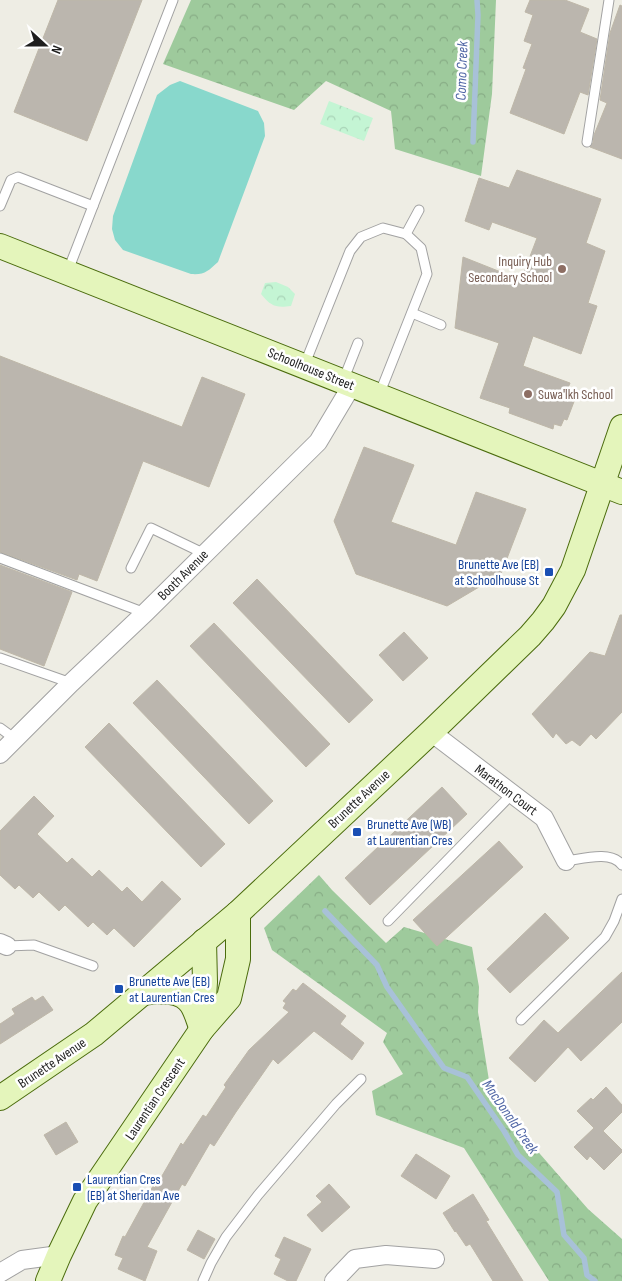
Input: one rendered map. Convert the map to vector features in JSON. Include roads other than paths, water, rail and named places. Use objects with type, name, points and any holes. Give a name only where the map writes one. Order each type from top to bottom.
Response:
[{"type":"main road","name":"Schoolhouse Street","points":[[0,246],[612,488]]},
{"type":"main road","name":"Brunette Avenue","points":[[0,1098],[94,1034],[238,913],[431,732],[530,636],[554,606],[612,488],[622,427]]},
{"type":"main road","name":"Laurentian Crescent","points":[[48,1281],[85,1201],[202,1029],[229,998],[238,959],[238,913]]},
{"type":"main road","points":[[202,1029],[205,982],[204,941]]},
{"type":"main road","points":[[143,993],[182,995],[191,1002],[202,1029]]},
{"type":"street","name":"Booth Avenue","points":[[0,754],[318,442],[348,383]]},
{"type":"street","name":"Marathon Court","points":[[431,732],[544,818],[566,861]]},
{"type":"street","points":[[0,1273],[22,1260],[59,1255]]},
{"type":"street","points":[[334,1281],[355,1260],[386,1255],[435,1259]]},
{"type":"lane","points":[[67,273],[174,0]]},
{"type":"lane","points":[[587,142],[609,0]]},
{"type":"lane","points":[[0,206],[11,180],[18,177],[93,206]]},
{"type":"lane","points":[[406,234],[419,210]]},
{"type":"lane","points":[[304,366],[350,251],[361,237],[383,228],[406,234],[421,248],[427,274],[379,396]]},
{"type":"lane","points":[[412,313],[441,325]]},
{"type":"lane","points":[[348,383],[358,343]]},
{"type":"lane","points":[[131,568],[151,528],[205,554]]},
{"type":"lane","points":[[0,558],[145,613]]},
{"type":"lane","points":[[0,658],[71,683]]},
{"type":"lane","points":[[0,728],[15,740]]},
{"type":"lane","points":[[388,920],[512,794]]},
{"type":"lane","points":[[566,861],[604,856],[619,861],[622,865]]},
{"type":"lane","points":[[521,1020],[605,937],[614,922],[622,899]]},
{"type":"lane","points":[[2,946],[34,946],[93,966]]},
{"type":"lane","points":[[203,1281],[226,1237],[258,1195],[336,1104],[361,1079]]},
{"type":"waterway","name":"Como Creek","points":[[473,142],[477,0]]},
{"type":"waterway","name":"MacDonald Creek","points":[[325,911],[377,965],[387,987],[444,1068],[467,1077],[518,1155],[557,1192],[564,1235],[584,1258],[587,1275],[595,1281]]},
{"type":"place","name":"Inquiry Hub Secondary School","points":[[562,269]]},
{"type":"place","name":"Suwa'lkh School","points":[[528,394]]},
{"type":"place","name":"Brunette Ave (EB) at Schoolhouse St","points":[[549,572]]},
{"type":"place","name":"Brunette Ave (WB) at Laurentian Cres","points":[[357,832]]},
{"type":"place","name":"Brunette Ave (EB) at Laurentian Cres","points":[[119,989]]},
{"type":"place","name":"Laurentian Cres (EB) at Sheridan Ave","points":[[77,1187]]}]
